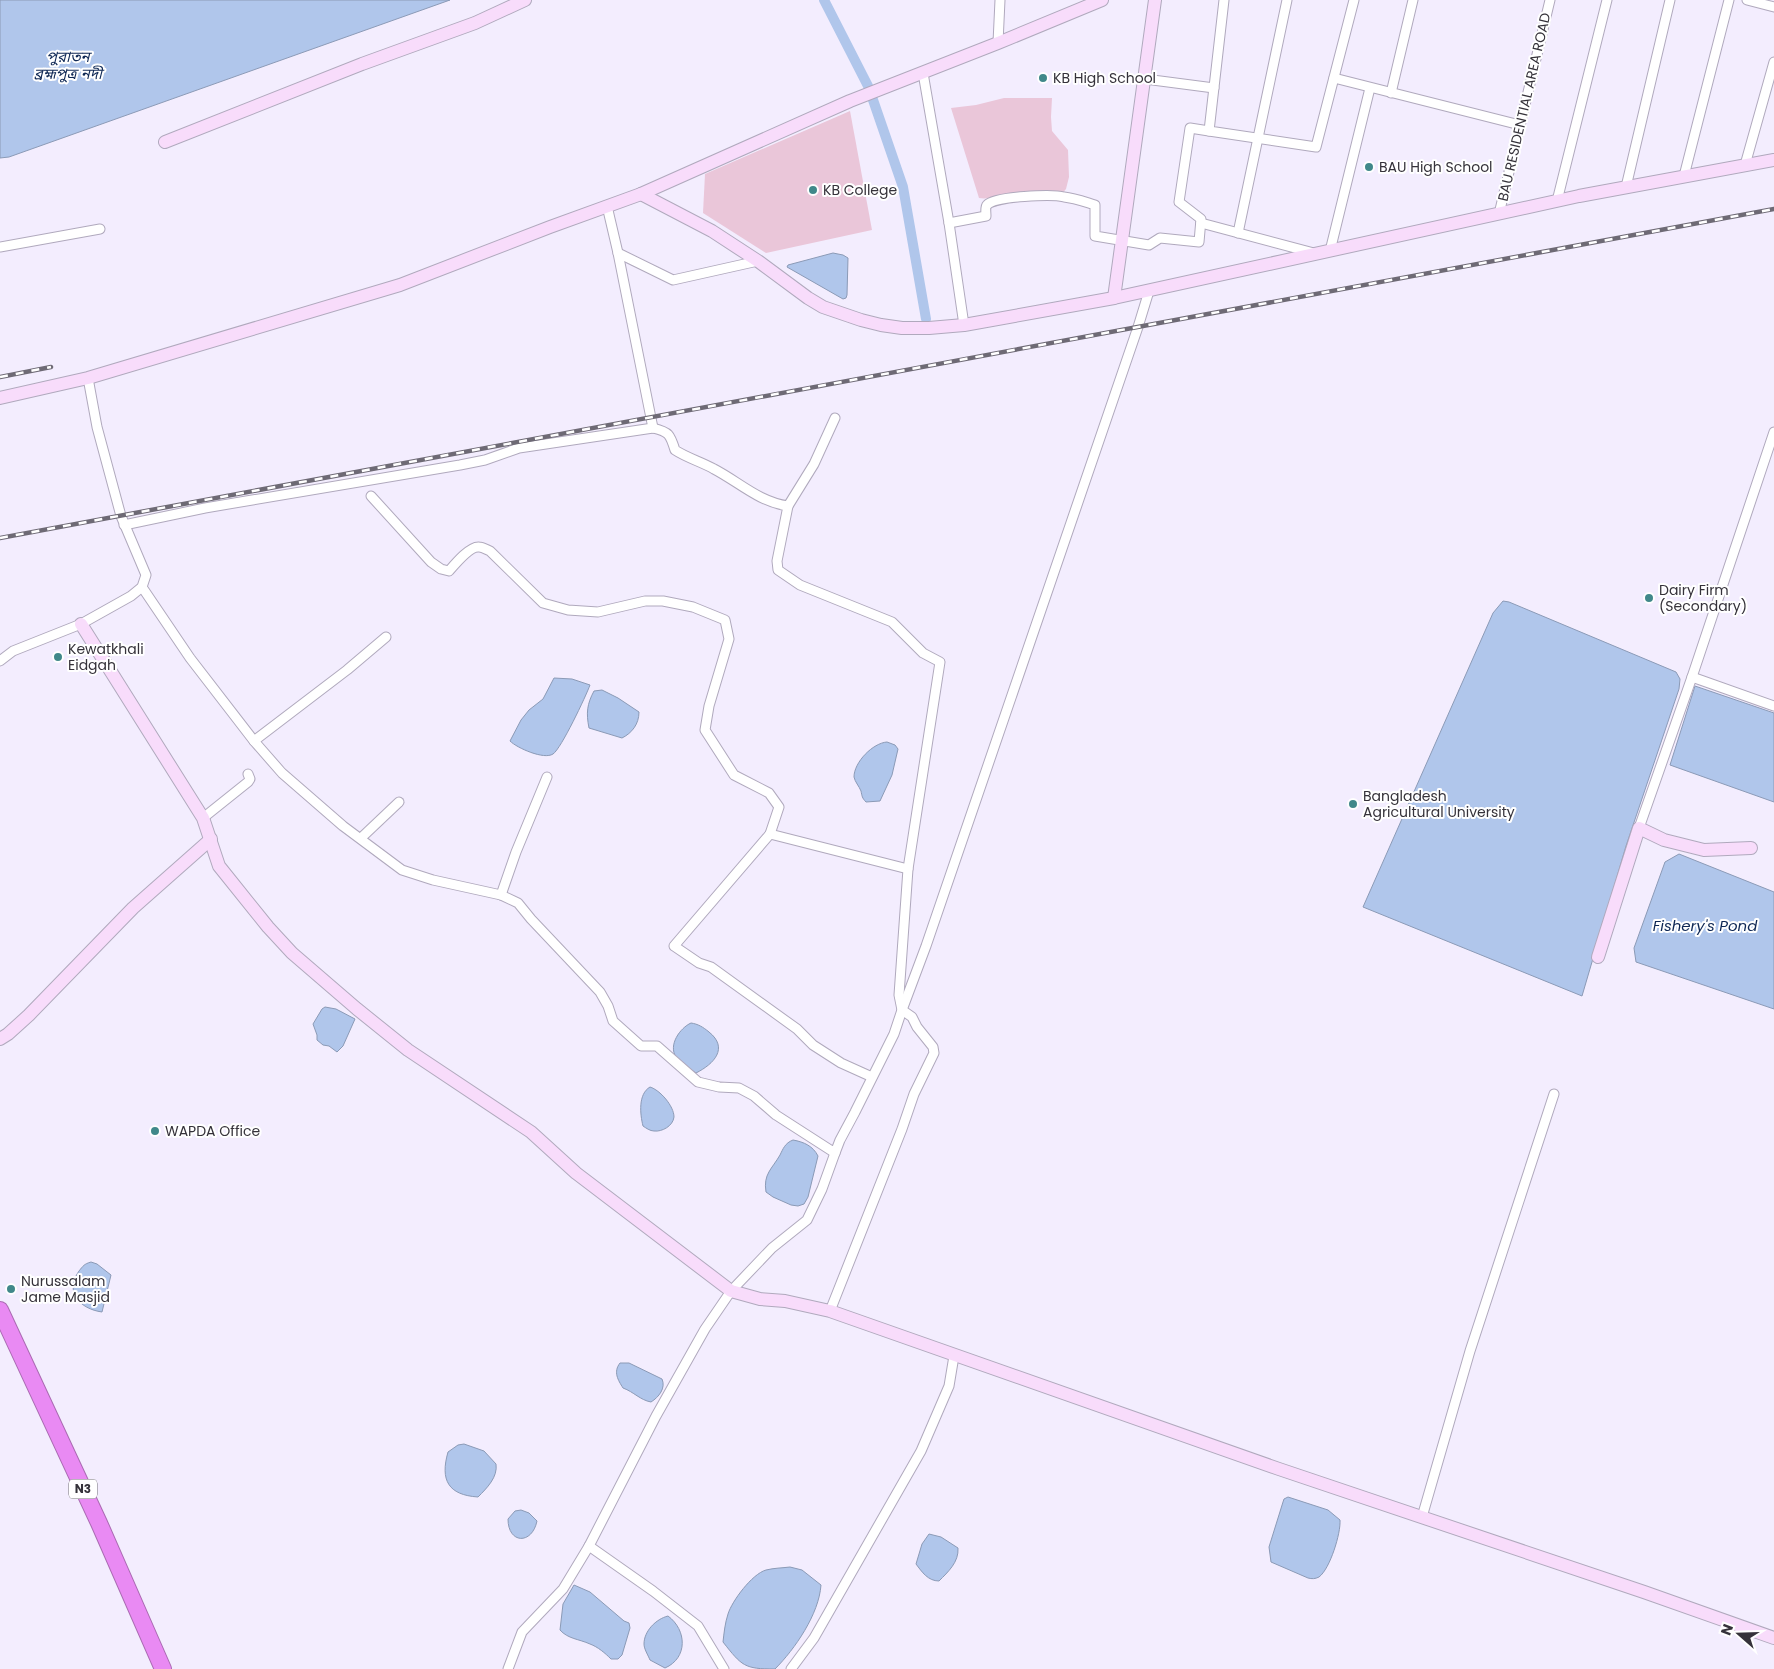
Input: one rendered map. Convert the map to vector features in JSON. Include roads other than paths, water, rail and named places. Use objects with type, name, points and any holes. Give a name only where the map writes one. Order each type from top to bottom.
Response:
[{"type":"highway","name":"N3","points":[[0,1310],[100,1523],[163,1669]]},
{"type":"street","points":[[165,142],[362,64],[475,22],[525,0]]},
{"type":"street","points":[[998,44],[1000,0]]},
{"type":"street","points":[[0,398],[88,378],[400,285],[550,226],[641,194],[850,101],[998,44],[1102,0]]},
{"type":"street","points":[[1114,298],[1155,0]]},
{"type":"street","points":[[1209,131],[1224,0]]},
{"type":"street","points":[[1238,233],[1287,0]]},
{"type":"street","points":[[949,223],[986,216],[986,206],[996,201],[1025,196],[1063,196],[1095,204],[1095,236],[1149,245],[1160,238],[1199,242],[1201,219],[1179,202],[1190,128],[1316,147],[1354,0]]},
{"type":"street","points":[[1391,93],[1413,0]]},
{"type":"street","name":"BAU RESIDENTIAL AREA ROAD","points":[[1499,214],[1550,0]]},
{"type":"street","points":[[1557,201],[1607,0]]},
{"type":"street","points":[[1626,187],[1670,0]]},
{"type":"street","points":[[1684,176],[1729,0]]},
{"type":"street","points":[[1747,0],[1774,7]]},
{"type":"street","points":[[1745,165],[1774,62]]},
{"type":"street","points":[[923,73],[949,223],[964,325]]},
{"type":"street","points":[[1334,78],[1520,125]]},
{"type":"street","points":[[1144,79],[1214,88]]},
{"type":"street","points":[[1324,252],[1370,88]]},
{"type":"street","points":[[641,194],[712,232],[758,261],[823,307],[881,325],[902,328],[929,328],[964,325],[1114,298],[1557,201],[1774,160]]},
{"type":"street","points":[[607,206],[653,428]]},
{"type":"street","points":[[1201,223],[1324,252]]},
{"type":"street","points":[[0,248],[100,229]]},
{"type":"street","points":[[618,253],[673,280],[758,261]]},
{"type":"street","points":[[508,1669],[522,1632],[563,1589],[589,1546],[656,1416],[705,1329],[732,1291],[772,1248],[807,1220],[822,1190],[840,1140],[894,1034],[926,946],[1149,291]]},
{"type":"street","points":[[0,661],[13,651],[81,624],[142,588],[146,575],[124,525],[97,427],[88,378]]},
{"type":"street","points":[[830,1311],[914,1094],[934,1054],[933,1047],[917,1027],[912,1017],[902,1010],[899,995],[908,869],[940,662],[923,653],[892,622],[800,585],[778,570],[777,561],[788,506],[814,464],[835,418]]},
{"type":"street","points":[[124,525],[205,508],[460,465],[484,460],[519,448],[653,428],[665,431],[670,436],[675,450],[714,469],[748,491],[774,504],[788,506]]},
{"type":"street","points":[[1598,957],[1639,828],[1774,432]]},
{"type":"street","points":[[371,496],[431,562],[441,569],[449,570],[468,551],[476,546],[490,552],[544,603],[568,610],[598,612],[646,601],[663,601],[693,607],[725,620],[729,639],[709,706],[705,730],[734,775],[769,793],[779,807],[770,834],[674,946],[699,963],[711,967],[791,1025],[813,1045],[872,1077]]},
{"type":"street","points":[[142,588],[190,658],[254,741],[282,773],[343,826],[402,870],[442,882],[502,895],[518,903],[600,992],[608,1006],[613,1021],[641,1046],[657,1046],[698,1082],[719,1087],[739,1088],[754,1096],[776,1115],[835,1153]]},
{"type":"street","points":[[81,624],[203,818],[219,866],[292,954],[408,1050],[531,1132],[576,1173],[732,1291],[760,1299],[785,1301],[830,1311],[954,1356],[1774,1638]]},
{"type":"street","points":[[254,741],[347,670],[386,637]]},
{"type":"street","points":[[1692,677],[1774,706]]},
{"type":"street","points":[[203,818],[248,782],[250,779],[248,774]]},
{"type":"street","points":[[502,895],[516,852],[547,777]]},
{"type":"street","points":[[361,838],[399,802]]},
{"type":"street","points":[[1639,828],[1664,840],[1704,850],[1751,848]]},
{"type":"street","points":[[770,834],[908,869]]},
{"type":"street","points":[[0,1039],[29,1015],[133,908],[211,839]]},
{"type":"street","points":[[1422,1517],[1470,1351],[1554,1094]]},
{"type":"street","points":[[792,1669],[814,1638],[921,1452],[948,1386],[954,1356]]},
{"type":"street","points":[[589,1546],[653,1590],[698,1626],[724,1669]]},
{"type":"water","name":"পুরাতন ব্রহ্মপুত্র নদী","points":[[0,0],[450,0],[9,157],[0,158]]},
{"type":"water","points":[[833,253],[848,258],[847,295],[843,299],[787,267],[788,265]]},
{"type":"water","points":[[1503,601],[1676,672],[1680,679],[1679,689],[1626,846],[1582,996],[1363,907],[1493,613]]},
{"type":"water","points":[[554,678],[572,679],[590,685],[562,743],[553,754],[543,755],[524,750],[510,741],[521,720],[529,710],[543,699]]},
{"type":"water","points":[[1695,686],[1774,713],[1774,802],[1670,765]]},
{"type":"water","points":[[602,690],[639,712],[634,728],[622,738],[589,728],[587,713],[590,700],[594,691]]},
{"type":"water","points":[[887,742],[895,745],[898,749],[892,775],[880,801],[866,802],[854,777],[857,765],[870,750]]},
{"type":"water","name":"Fishery's Pond","points":[[1679,854],[1774,892],[1774,1009],[1636,962],[1634,948],[1665,862]]},
{"type":"water","points":[[325,1007],[336,1009],[355,1019],[343,1046],[337,1052],[317,1040],[313,1024]]},
{"type":"water","points":[[691,1023],[707,1030],[718,1044],[717,1055],[708,1065],[696,1073],[680,1062],[676,1057],[673,1047],[679,1033]]},
{"type":"water","points":[[650,1087],[658,1091],[666,1099],[672,1108],[674,1117],[672,1123],[667,1128],[657,1131],[643,1126],[641,1116],[643,1094]]},
{"type":"water","points":[[793,1140],[808,1145],[818,1156],[808,1197],[804,1204],[798,1206],[773,1197],[766,1192],[765,1186],[769,1172],[785,1146]]},
{"type":"water","points":[[91,1262],[97,1264],[111,1275],[102,1312],[81,1303],[74,1292],[73,1286],[79,1271],[84,1265]]},
{"type":"water","points":[[620,1363],[629,1363],[662,1379],[663,1386],[657,1398],[651,1402],[644,1400],[623,1388],[617,1373]]},
{"type":"water","points":[[464,1444],[484,1451],[496,1464],[494,1478],[478,1497],[468,1496],[453,1489],[446,1478],[445,1471],[448,1452],[458,1445]]},
{"type":"water","points":[[1288,1497],[1328,1510],[1340,1520],[1337,1542],[1331,1559],[1318,1578],[1308,1578],[1271,1562],[1269,1547],[1284,1499]]},
{"type":"water","points":[[521,1510],[529,1513],[537,1521],[534,1529],[526,1538],[516,1537],[509,1527],[508,1519],[515,1511]]},
{"type":"water","points":[[929,1534],[941,1537],[958,1548],[955,1562],[939,1581],[928,1578],[916,1564],[922,1544]]},
{"type":"water","points":[[790,1567],[802,1570],[821,1585],[816,1608],[811,1619],[798,1641],[775,1669],[744,1665],[723,1642],[730,1609],[738,1595],[755,1577],[769,1569]]},
{"type":"water","points":[[574,1585],[590,1592],[624,1621],[629,1623],[630,1628],[622,1655],[618,1659],[611,1659],[596,1647],[570,1637],[560,1630],[563,1604]]},
{"type":"water","points":[[668,1616],[679,1629],[682,1644],[678,1658],[665,1668],[650,1660],[644,1644],[651,1626]]},
{"type":"waterway","points":[[824,0],[868,86]]},
{"type":"waterway","points":[[872,97],[903,187],[926,319]]},
{"type":"railway","points":[[0,538],[1774,209]]},
{"type":"railway","points":[[0,377],[51,367]]},
{"type":"place","name":"KB High School","points":[[1043,78]]},
{"type":"place","name":"BAU High School","points":[[1369,167]]},
{"type":"place","name":"KB College","points":[[813,190]]},
{"type":"place","name":"Dairy Firm (Secondary)","points":[[1649,598]]},
{"type":"place","name":"Kewatkhali Eidgah","points":[[58,657]]},
{"type":"place","name":"Bangladesh Agricultural University","points":[[1353,804]]},
{"type":"place","name":"WAPDA Office","points":[[155,1131]]},
{"type":"place","name":"Nurussalam Jame Masjid","points":[[11,1289]]}]
